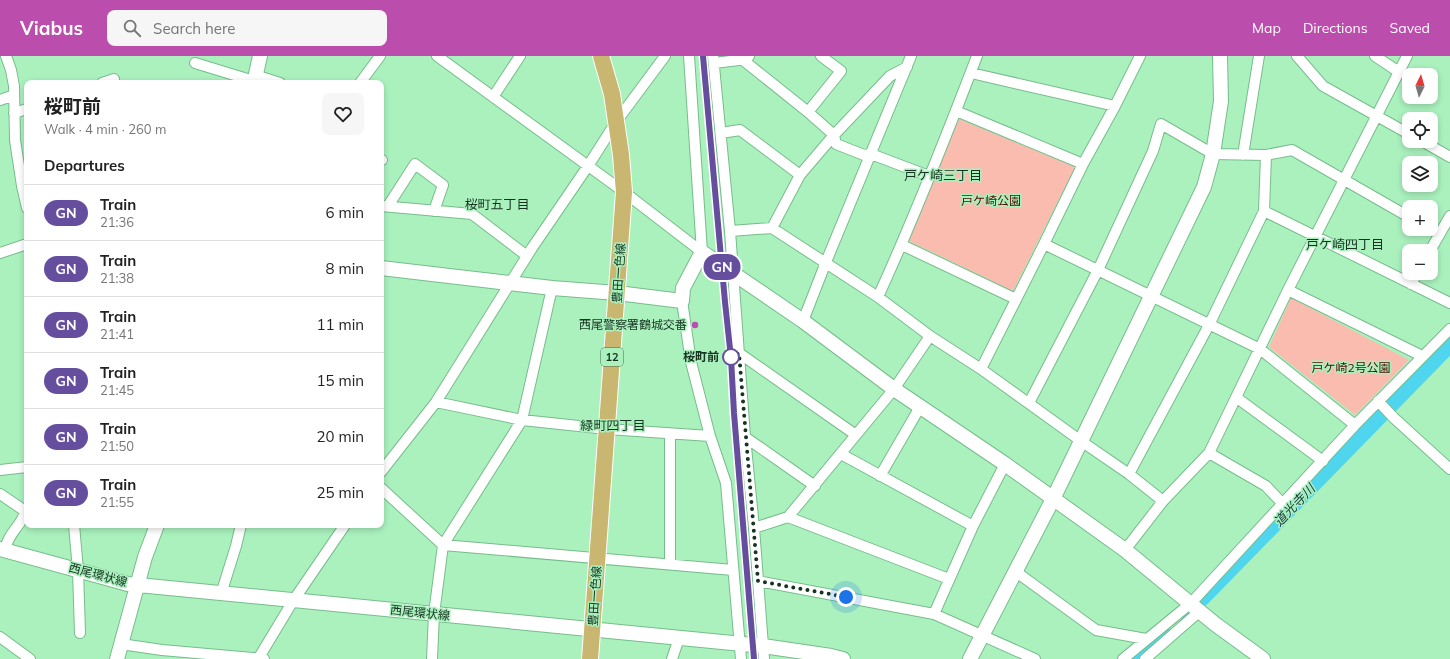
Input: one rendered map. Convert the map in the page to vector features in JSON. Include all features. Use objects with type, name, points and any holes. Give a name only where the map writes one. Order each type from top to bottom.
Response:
[{"type":"main road","name":"豊田一色線","points":[[590,659],[624,192],[612,94],[601,56]]},
{"type":"street","points":[[6,56],[11,70],[14,86],[15,140],[24,181]]},
{"type":"street","points":[[195,63],[254,80],[260,56]]},
{"type":"street","points":[[362,80],[380,56]]},
{"type":"street","points":[[437,56],[624,192],[702,252],[803,321],[894,389],[1005,464],[1125,550],[1215,624],[1263,659]]},
{"type":"street","points":[[493,97],[520,56]]},
{"type":"street","points":[[689,56],[702,252],[683,288],[682,301],[691,362],[710,436],[726,483],[741,659]]},
{"type":"street","points":[[808,112],[841,70],[821,56]]},
{"type":"street","points":[[803,321],[911,56]]},
{"type":"street","points":[[878,297],[902,245],[977,56]]},
{"type":"street","points":[[981,369],[1044,244],[1082,164],[1115,106],[1140,56]]},
{"type":"street","points":[[970,659],[1053,499],[1204,187],[1213,154],[1221,101],[1220,56]]},
{"type":"street","points":[[1243,155],[1259,56]]},
{"type":"street","points":[[1297,56],[1324,86],[1402,130]]},
{"type":"street","points":[[1375,56],[1399,72]]},
{"type":"street","points":[[1125,550],[1163,501],[1209,453],[1288,290],[1407,56]]},
{"type":"street","points":[[384,468],[436,402],[527,256],[616,122],[663,57]]},
{"type":"street","points":[[764,653],[745,437],[730,231],[714,60],[746,58],[834,135],[836,144],[864,155],[872,154],[929,176]]},
{"type":"street","points":[[772,228],[800,175],[834,135],[890,76],[907,67]]},
{"type":"street","points":[[971,73],[1115,106]]},
{"type":"street","points":[[0,100],[14,95]]},
{"type":"street","points":[[14,113],[24,109]]},
{"type":"street","points":[[956,111],[1082,164]]},
{"type":"street","points":[[1029,403],[1098,270],[1154,151],[1161,124],[1213,154],[1266,155],[1292,150],[1402,213]]},
{"type":"street","points":[[721,133],[740,130],[800,175]]},
{"type":"street","points":[[1434,148],[1450,157]]},
{"type":"street","points":[[1129,474],[1209,325],[1264,211],[1266,155]]},
{"type":"street","points":[[384,206],[415,164],[443,185],[434,211]]},
{"type":"street","points":[[384,206],[472,214],[527,256]]},
{"type":"street","points":[[1264,211],[1450,303]]},
{"type":"street","points":[[1438,229],[1450,216]]},
{"type":"street","points":[[730,231],[772,228],[878,297],[930,336],[981,369],[1129,474],[1163,501]]},
{"type":"street","points":[[1044,244],[1260,350],[1355,425]]},
{"type":"street","points":[[0,252],[24,245]]},
{"type":"street","points":[[902,245],[1016,299]]},
{"type":"street","points":[[384,268],[552,288],[617,293],[682,301]]},
{"type":"street","points":[[1411,284],[1413,280]]},
{"type":"street","points":[[432,659],[434,614],[443,545],[522,420],[552,288]]},
{"type":"street","points":[[1288,290],[1422,356]]},
{"type":"street","points":[[1145,659],[1195,607],[1282,503],[1323,462],[1355,425],[1450,329]]},
{"type":"street","points":[[754,528],[788,517],[894,389],[930,336]]},
{"type":"street","points":[[739,353],[856,435]]},
{"type":"street","points":[[1236,398],[1323,462]]},
{"type":"street","points":[[1379,401],[1394,418],[1450,469]]},
{"type":"street","points":[[436,402],[522,420],[607,430],[670,435],[710,436]]},
{"type":"street","points":[[880,476],[920,407]]},
{"type":"street","points":[[670,435],[670,564]]},
{"type":"street","points":[[745,437],[814,486]]},
{"type":"street","points":[[1209,453],[1266,486],[1282,503]]},
{"type":"street","points":[[841,454],[973,526]]},
{"type":"street","points":[[934,614],[973,526],[1005,464]]},
{"type":"street","points":[[0,470],[24,467]]},
{"type":"street","points":[[384,491],[443,545],[733,570]]},
{"type":"street","points":[[0,494],[24,510]]},
{"type":"street","points":[[3,549],[8,538],[24,517]]},
{"type":"street","points":[[788,517],[949,579]]},
{"type":"street","points":[[74,528],[78,570],[80,633]]},
{"type":"street","points":[[117,659],[145,557],[156,528]]},
{"type":"street","points":[[221,594],[240,528]]},
{"type":"street","points":[[121,644],[162,650],[261,659],[293,601],[342,528]]},
{"type":"street","name":"西尾環状線","points":[[3,549],[128,584],[679,638],[739,645],[764,653],[831,656],[843,659]]},
{"type":"street","points":[[1015,571],[1096,630],[1146,638]]},
{"type":"street","points":[[758,581],[934,614],[1035,659]]},
{"type":"street","points":[[1123,659],[1146,638],[1195,607]]},
{"type":"street","points":[[0,637],[30,659]]},
{"type":"street","points":[[672,659],[679,638]]},
{"type":"green space","name":"戸ケ崎公園","points":[[959,119],[1075,167],[1013,291],[909,241]]},
{"type":"green space","name":"戸ケ崎2号公園","points":[[1291,298],[1409,360],[1355,415],[1269,347]]},
{"type":"waterway","name":"道光寺川","points":[[1185,612],[1204,597],[1450,345]]},
{"type":"waterway","name":"道光寺川","points":[[1132,659],[1163,632]]},
{"type":"railway","points":[[703,56],[731,358],[754,659]]},
{"type":"train","name":"GN","points":[[703,56],[731,358],[754,659]]},
{"type":"place","name":"西尾警察署鶴城交番","points":[[695,325]]},
{"type":"place","name":"桜町前","points":[[731,357]]},
{"type":"district","name":"戸ケ崎三丁目","points":[[943,175]]},
{"type":"district","name":"桜町五丁目","points":[[497,204]]},
{"type":"district","name":"戸ケ崎四丁目","points":[[1345,244]]},
{"type":"district","name":"緑町四丁目","points":[[613,425]]},
{"type":"route","points":[[731,357],[739,353],[758,581],[846,597]]}]
